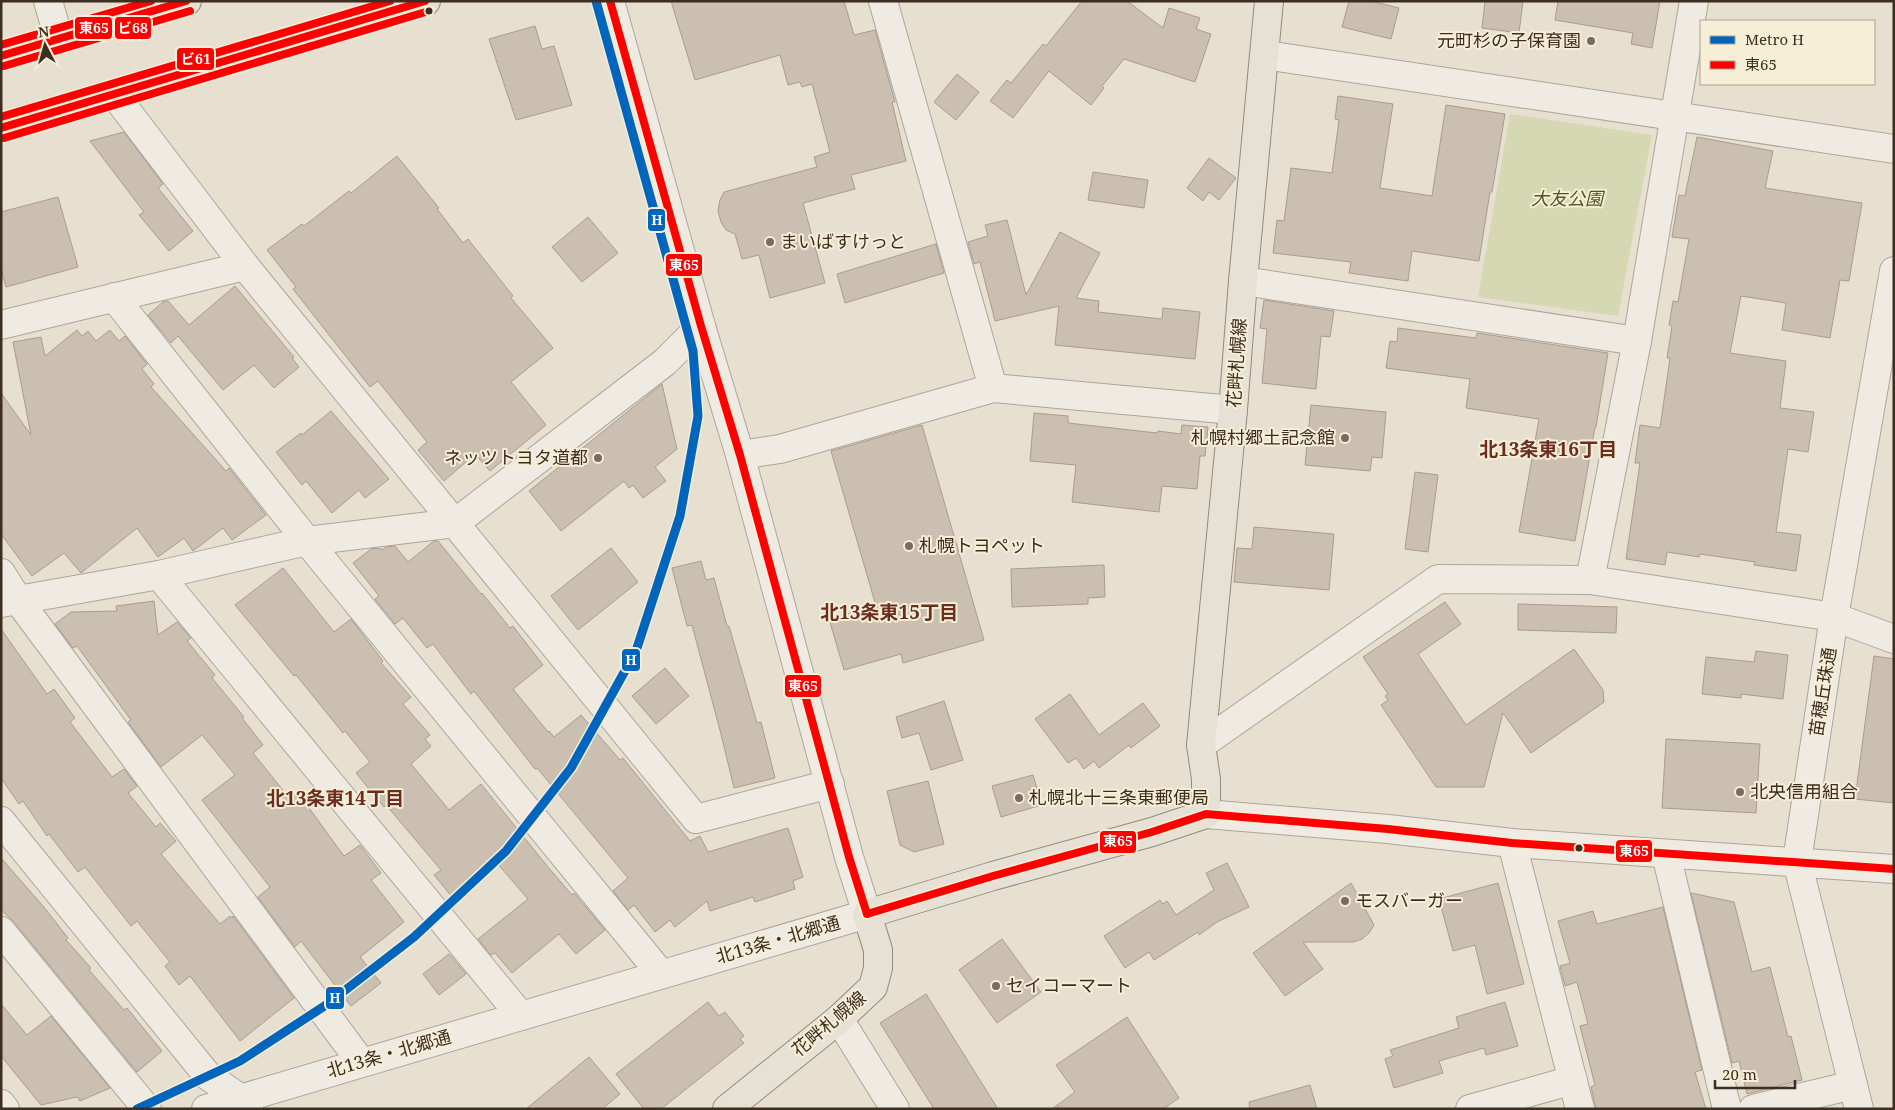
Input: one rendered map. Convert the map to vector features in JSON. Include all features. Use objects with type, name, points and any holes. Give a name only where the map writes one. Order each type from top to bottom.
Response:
[{"type":"main road","points":[[1,56],[187,1]]},
{"type":"main road","points":[[1,128],[426,1]]},
{"type":"main road","name":"花畔札幌線","points":[[1206,814],[1206,779],[1201,745],[1234,410],[1243,281],[1270,1]]},
{"type":"main road","name":"北13条・北郷通","points":[[867,914],[993,876],[1152,832],[1206,814]]},
{"type":"main road","name":"花畔札幌線","points":[[727,1109],[839,1019],[873,987],[878,968],[878,950],[867,914]]},
{"type":"street","points":[[48,1],[59,39]]},
{"type":"street","points":[[610,1],[701,326],[740,455],[867,914]]},
{"type":"street","points":[[883,1],[993,388]]},
{"type":"street","points":[[1590,580],[1636,340],[1694,1]]},
{"type":"street","points":[[1265,55],[1894,149]]},
{"type":"street","points":[[114,94],[245,266],[696,819],[830,784]]},
{"type":"street","points":[[1,325],[245,266]]},
{"type":"street","name":"苗穂丘珠通","points":[[1856,1097],[1797,861],[1834,617],[1894,271]]},
{"type":"street","points":[[1243,281],[1636,340]]},
{"type":"street","points":[[114,297],[307,541],[661,974]]},
{"type":"street","points":[[10,602],[159,575],[307,541],[455,523],[665,362],[701,326]]},
{"type":"street","points":[[740,455],[780,449],[993,388],[1234,410]]},
{"type":"street","points":[[1,573],[10,602],[361,1062]]},
{"type":"street","points":[[159,575],[521,1016]]},
{"type":"street","points":[[1201,745],[1438,579],[1590,580],[1834,617],[1894,639]]},
{"type":"street","name":"北13条・北郷通","points":[[1206,814],[1388,829],[1512,843],[1894,869]]},
{"type":"street","points":[[1,821],[208,1076],[245,1104]]},
{"type":"street","points":[[1512,843],[1580,1109]]},
{"type":"street","points":[[1666,854],[1727,1109]]},
{"type":"street","name":"北13条・北郷通","points":[[206,1109],[245,1104],[361,1062],[867,914]]},
{"type":"street","points":[[1,931],[147,1109]]},
{"type":"street","points":[[839,1019],[895,1109]]},
{"type":"street","points":[[1470,1109],[1573,1080]]},
{"type":"street","points":[[1753,1109],[1856,1097]]},
{"type":"street","points":[[1,1104],[6,1109]]},
{"type":"green space","name":"大友公園","points":[[1510,114],[1652,135],[1618,316],[1478,297]]},
{"type":"building","points":[[671,1],[844,1],[854,35],[875,30],[895,102],[892,102],[906,161],[851,175],[855,189],[803,203],[825,283],[770,298],[759,255],[742,259],[735,234],[726,230],[721,222],[718,211],[724,192],[817,167],[814,157],[830,152],[812,84],[802,87],[800,82],[788,85],[780,55],[695,80]]},
{"type":"building","points":[[1082,1],[1127,1],[1163,28],[1169,8],[1200,18],[1196,29],[1211,34],[1195,82],[1124,59],[1102,86],[1104,88],[1091,105],[1049,71],[1013,118],[990,101],[1007,80],[1011,83],[1043,44],[1046,46]]},
{"type":"building","points":[[1349,1],[1371,1],[1399,8],[1391,39],[1342,27]]},
{"type":"building","points":[[1485,1],[1523,1],[1519,33],[1482,28]]},
{"type":"building","points":[[1558,1],[1660,1],[1652,48],[1631,44],[1633,33],[1555,20]]},
{"type":"building","points":[[535,26],[542,49],[554,46],[572,105],[516,120],[489,39]]},
{"type":"building","points":[[957,74],[979,92],[956,120],[934,102]]},
{"type":"building","points":[[1338,96],[1393,104],[1380,188],[1432,196],[1446,105],[1505,114],[1479,261],[1412,251],[1408,281],[1349,273],[1351,262],[1273,253],[1277,220],[1284,221],[1291,168],[1332,173],[1339,120],[1335,119]]},
{"type":"building","points":[[124,132],[163,184],[158,188],[193,231],[169,251],[139,215],[144,212],[90,141]]},
{"type":"building","points":[[1697,137],[1773,151],[1765,188],[1862,203],[1849,281],[1840,280],[1830,338],[1782,330],[1786,303],[1741,296],[1730,353],[1786,361],[1780,408],[1814,412],[1808,452],[1788,449],[1776,532],[1801,535],[1796,571],[1754,565],[1755,562],[1700,554],[1699,557],[1667,552],[1665,565],[1626,559],[1640,463],[1635,463],[1640,425],[1660,428],[1670,358],[1667,358],[1672,326],[1669,325],[1673,301],[1678,302],[1689,239],[1672,237],[1679,195],[1685,196]]},
{"type":"building","points":[[397,156],[439,208],[437,209],[463,243],[468,239],[513,296],[511,298],[553,348],[511,382],[546,425],[490,471],[475,454],[444,481],[418,450],[427,442],[378,381],[370,387],[293,289],[296,287],[267,250],[302,224],[304,226],[349,191],[351,193]]},
{"type":"building","points":[[1209,158],[1236,178],[1219,200],[1209,192],[1203,201],[1187,188]]},
{"type":"building","points":[[1093,172],[1148,180],[1144,208],[1088,200]]},
{"type":"building","points":[[58,197],[78,267],[6,287],[1,269],[1,212]]},
{"type":"building","points":[[588,217],[618,253],[582,282],[552,247]]},
{"type":"building","points":[[1007,220],[1026,295],[1060,232],[1100,253],[1076,298],[1099,301],[1098,312],[1162,319],[1163,308],[1200,312],[1195,359],[1055,345],[1059,306],[995,321],[980,262],[974,264],[968,242],[988,236],[985,225]]},
{"type":"building","points":[[936,244],[944,273],[845,303],[837,274]]},
{"type":"building","points":[[235,286],[294,357],[292,358],[299,367],[274,388],[254,365],[223,390],[178,336],[171,343],[148,315],[163,302],[168,301],[189,325]]},
{"type":"building","points":[[1264,300],[1334,311],[1330,337],[1321,336],[1316,389],[1262,383],[1267,329],[1260,328]]},
{"type":"building","points":[[1398,328],[1476,338],[1477,333],[1608,353],[1575,541],[1519,532],[1539,419],[1466,408],[1470,379],[1386,368],[1390,341],[1397,342]]},
{"type":"building","points":[[77,330],[82,336],[88,331],[96,341],[110,330],[119,341],[125,336],[147,364],[142,369],[154,384],[151,387],[226,471],[229,468],[266,515],[232,540],[223,528],[193,551],[184,538],[158,557],[137,528],[81,573],[64,553],[32,576],[1,534],[1,393],[31,435],[13,342],[41,337],[45,356]]},
{"type":"building","points":[[662,384],[677,449],[655,467],[666,481],[643,498],[633,485],[629,488],[624,481],[561,531],[529,491]]},
{"type":"building","points":[[1311,405],[1386,412],[1382,458],[1372,457],[1370,471],[1305,465]]},
{"type":"building","points":[[331,411],[389,479],[365,498],[359,490],[332,513],[306,481],[302,485],[276,452],[301,433],[302,435]]},
{"type":"building","points":[[1034,413],[1068,416],[1068,423],[1157,433],[1158,431],[1181,434],[1182,425],[1208,427],[1205,456],[1200,456],[1197,489],[1162,486],[1159,512],[1072,502],[1076,465],[1030,461]]},
{"type":"building","points":[[922,425],[984,640],[903,663],[901,654],[844,670],[829,619],[876,606],[831,451]]},
{"type":"building","points":[[1415,472],[1438,475],[1428,552],[1405,549]]},
{"type":"building","points":[[1254,527],[1334,534],[1329,590],[1234,582],[1237,548],[1252,549]]},
{"type":"building","points":[[434,541],[438,541],[510,628],[513,626],[543,665],[513,689],[548,732],[554,737],[581,715],[620,760],[623,758],[690,841],[700,836],[708,852],[788,828],[803,877],[793,881],[795,889],[755,902],[753,897],[710,911],[707,901],[675,927],[670,920],[655,932],[634,905],[628,910],[613,891],[628,878],[537,768],[535,769],[474,691],[471,694],[433,644],[427,648],[403,618],[395,624],[375,599],[379,596],[353,563],[371,549],[380,548],[382,550],[386,547],[395,546],[408,562]]},
{"type":"building","points":[[611,548],[638,582],[578,630],[551,596]]},
{"type":"building","points":[[701,561],[706,580],[714,578],[757,723],[761,722],[775,778],[734,788],[692,625],[687,626],[672,568]]},
{"type":"building","points":[[1104,565],[1105,597],[1088,598],[1088,604],[1012,607],[1011,569]]},
{"type":"building","points":[[283,568],[334,632],[351,619],[383,661],[381,663],[411,697],[403,704],[430,735],[425,739],[431,746],[411,764],[449,810],[481,784],[548,867],[572,895],[574,893],[605,930],[576,954],[559,934],[512,973],[495,953],[491,955],[478,939],[528,899],[496,862],[453,898],[434,875],[441,870],[356,773],[370,762],[345,731],[343,733],[235,605]]},
{"type":"building","points":[[154,601],[158,635],[177,622],[191,638],[187,641],[215,675],[212,678],[244,717],[242,718],[263,745],[253,753],[290,799],[298,793],[344,856],[360,845],[381,873],[371,880],[404,922],[360,957],[381,983],[351,1006],[301,941],[295,947],[258,897],[270,887],[202,800],[235,775],[202,735],[161,767],[128,722],[131,720],[77,646],[73,648],[55,624],[71,612],[117,611],[116,606]]},
{"type":"building","points":[[1445,602],[1461,624],[1418,654],[1466,725],[1574,649],[1603,690],[1604,702],[1531,753],[1503,713],[1484,787],[1436,787],[1381,705],[1388,700],[1385,696],[1388,694],[1363,657]]},
{"type":"building","points":[[1518,604],[1617,607],[1616,633],[1518,630]]},
{"type":"building","points":[[1,629],[47,694],[54,689],[75,718],[70,722],[112,777],[124,769],[137,786],[128,793],[156,827],[160,823],[176,841],[161,854],[220,924],[230,916],[232,918],[233,916],[294,998],[240,1041],[190,976],[179,985],[165,966],[170,962],[137,921],[131,926],[85,867],[78,872],[49,834],[47,836],[23,801],[19,804],[1,778]]},
{"type":"building","points":[[1756,651],[1788,655],[1783,699],[1741,694],[1741,698],[1702,694],[1706,657],[1754,662]]},
{"type":"building","points":[[1874,656],[1894,659],[1894,803],[1855,799]]},
{"type":"building","points":[[665,668],[689,696],[656,724],[632,696]]},
{"type":"building","points":[[1070,694],[1099,735],[1143,703],[1160,726],[1131,748],[1129,745],[1099,768],[1094,761],[1084,769],[1076,758],[1068,763],[1035,719]]},
{"type":"building","points":[[944,701],[963,760],[931,770],[919,733],[902,738],[896,717]]},
{"type":"building","points":[[1666,739],[1760,744],[1756,813],[1662,808]]},
{"type":"building","points":[[1033,775],[1042,805],[1001,817],[992,786]]},
{"type":"building","points":[[928,781],[944,844],[914,852],[900,845],[887,791]]},
{"type":"building","points":[[1,858],[43,906],[68,938],[66,940],[91,968],[89,970],[124,1010],[127,1008],[162,1051],[137,1072],[13,921],[1,910]]},
{"type":"building","points":[[1227,863],[1249,907],[1217,922],[1199,935],[1198,932],[1154,960],[1149,952],[1125,968],[1104,936],[1160,900],[1163,904],[1167,901],[1176,915],[1214,890],[1206,873]]},
{"type":"building","points":[[1351,883],[1374,925],[1362,939],[1353,942],[1303,942],[1323,969],[1285,996],[1253,953]]},
{"type":"building","points":[[1498,883],[1524,984],[1487,994],[1475,945],[1453,951],[1439,899]]},
{"type":"building","points":[[1691,893],[1734,902],[1752,972],[1770,967],[1788,1037],[1791,1036],[1802,1080],[1747,1094],[1739,1061],[1732,1063]]},
{"type":"building","points":[[1663,907],[1702,1070],[1695,1072],[1706,1109],[1596,1109],[1591,1087],[1595,1085],[1580,1026],[1588,1024],[1577,982],[1565,986],[1560,966],[1570,963],[1558,921],[1593,911],[1597,924]]},
{"type":"building","points":[[1002,939],[1041,992],[997,1023],[959,970]]},
{"type":"building","points":[[449,954],[466,974],[439,995],[423,974]]},
{"type":"building","points":[[926,994],[998,1109],[934,1109],[880,1023]]},
{"type":"building","points":[[708,1002],[719,1016],[725,1012],[744,1036],[740,1039],[744,1043],[661,1109],[644,1109],[616,1074]]},
{"type":"building","points":[[1505,1002],[1518,1046],[1486,1055],[1484,1048],[1439,1061],[1443,1073],[1394,1088],[1385,1059],[1393,1056],[1390,1050],[1459,1028],[1456,1017]]},
{"type":"building","points":[[1,1004],[27,1035],[51,1016],[110,1088],[80,1101],[77,1097],[41,1105],[1,1056]]},
{"type":"building","points":[[1127,1017],[1179,1098],[1163,1109],[1052,1109],[1075,1092],[1056,1065]]},
{"type":"building","points":[[589,1057],[620,1094],[602,1109],[526,1109]]},
{"type":"building","points":[[1310,1085],[1317,1109],[1250,1109],[1249,1102]]},
{"type":"metro line","name":"H","points":[[137,1109],[240,1061],[326,1005],[414,937],[506,851],[571,768],[636,651],[680,516],[698,416],[693,351],[596,1]]},
{"type":"transit line","name":"ビ61","points":[[1,45],[151,1]]},
{"type":"transit line","name":"東65","points":[[1,56],[186,1]]},
{"type":"transit line","name":"ビ61","points":[[1,117],[390,1]]},
{"type":"transit line","name":"東65","points":[[1,128],[425,1]]},
{"type":"transit line","name":"東65","points":[[610,1],[701,326],[740,455],[849,857],[867,914]]},
{"type":"transit line","name":"ビ68","points":[[4,66],[190,11]]},
{"type":"transit line","name":"ビ68","points":[[4,138],[429,11]]},
{"type":"transit line","name":"東65","points":[[867,914],[993,876],[1152,832],[1206,814],[1388,829],[1512,843],[1894,869]]},
{"type":"place","name":"元町杉の子保育園","points":[[1591,41]]},
{"type":"place","name":"まいばすけっと","points":[[770,242]]},
{"type":"place","name":"札幌村郷土記念館","points":[[1345,438]]},
{"type":"place","name":"ネッツトヨタ道都","points":[[598,458]]},
{"type":"place","name":"札幌トヨペット","points":[[909,546]]},
{"type":"place","name":"北央信用組合","points":[[1740,792]]},
{"type":"place","name":"札幌北十三条東郵便局","points":[[1019,798]]},
{"type":"place","name":"モスバーガー","points":[[1345,901]]},
{"type":"place","name":"セイコーマート","points":[[996,986]]},
{"type":"district","name":"北13条東16丁目","points":[[1548,449]]},
{"type":"district","name":"北13条東15丁目","points":[[889,612]]},
{"type":"district","name":"北13条東14丁目","points":[[335,798]]}]
